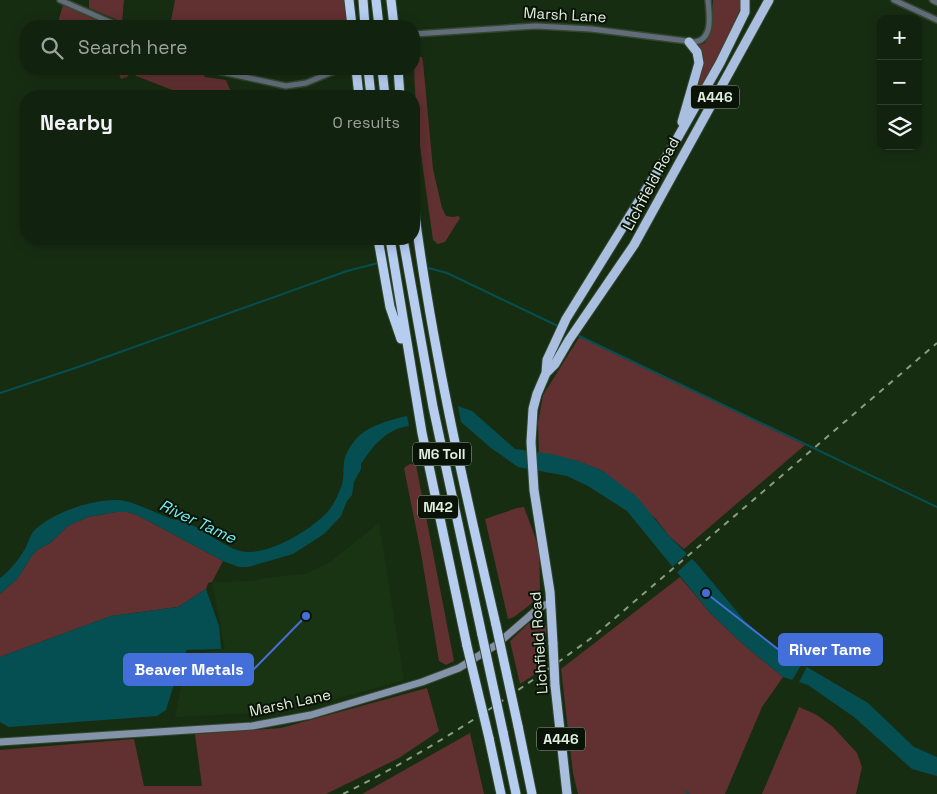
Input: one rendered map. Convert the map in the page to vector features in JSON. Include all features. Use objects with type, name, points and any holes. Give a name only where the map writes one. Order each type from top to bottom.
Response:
[{"type":"highway","points":[[349,0],[351,20]]},
{"type":"highway","points":[[363,0],[365,20]]},
{"type":"highway","points":[[376,0],[378,20]]},
{"type":"highway","name":"Lichfield Road","points":[[567,794],[555,684],[544,548],[534,490],[531,442],[533,410],[546,372],[546,360],[557,335],[716,72],[740,25],[745,12],[745,0]]},
{"type":"highway","name":"Lichfield Road","points":[[546,372],[554,364],[634,245],[769,0]]},
{"type":"highway","points":[[392,1],[394,20]]},
{"type":"highway","points":[[673,146],[687,109],[699,63],[697,52],[689,42]]},
{"type":"highway","points":[[357,75],[358,90]]},
{"type":"highway","points":[[369,75],[370,90]]},
{"type":"highway","points":[[383,75],[384,90]]},
{"type":"highway","points":[[398,75],[400,90]]},
{"type":"highway","points":[[379,245],[390,307],[410,368]]},
{"type":"highway","name":"M42","points":[[391,245],[422,433],[467,646],[501,794]]},
{"type":"highway","name":"M6 Toll","points":[[404,245],[433,408],[516,794]]},
{"type":"highway","name":"M42","points":[[419,245],[446,400],[532,794]]},
{"type":"main road","name":"Marsh Lane","points":[[0,742],[252,726],[311,715],[442,676],[459,668],[496,645],[540,607],[550,608]]},
{"type":"street","points":[[60,0],[105,20]]},
{"type":"street","points":[[689,42],[699,42],[706,36],[709,21],[708,0]]},
{"type":"street","points":[[894,0],[937,20]]},
{"type":"street","points":[[908,8],[913,0]]},
{"type":"street","points":[[933,0],[937,2]]},
{"type":"street","name":"Marsh Lane","points":[[420,34],[536,26],[600,30],[689,42]]},
{"type":"street","points":[[236,75],[286,86],[306,83],[325,75]]},
{"type":"shaded area","points":[[89,0],[124,0],[122,20],[117,20],[89,8]]},
{"type":"shaded area","points":[[175,0],[345,0],[347,20],[171,20]]},
{"type":"shaded area","points":[[713,0],[741,0],[741,7],[723,51],[690,110],[702,63],[696,46],[705,43],[712,28]]},
{"type":"shaded area","points":[[63,5],[97,20],[59,20]]},
{"type":"shaded area","points":[[420,57],[422,57],[433,169],[442,208],[446,216],[458,216],[460,218],[445,242],[438,244],[433,240],[423,172],[420,144],[420,90],[415,90],[414,75],[420,75]]},
{"type":"shaded area","points":[[119,75],[129,75],[127,77],[121,79]]},
{"type":"shaded area","points":[[204,75],[205,77],[226,80],[230,90],[172,90],[136,76]]},
{"type":"shaded area","points":[[580,336],[805,445],[684,549],[669,536],[656,519],[603,471],[578,461],[539,453],[538,423],[543,395]]},
{"type":"shaded area","points":[[410,464],[416,465],[454,661],[446,665],[439,661],[421,553],[404,468]]},
{"type":"shaded area","points":[[524,507],[539,548],[540,589],[536,600],[514,617],[508,619],[485,519]]},
{"type":"shaded area","points":[[127,512],[137,515],[223,561],[212,582],[208,583],[206,589],[178,607],[111,616],[0,657],[0,594],[17,579],[37,550],[50,543],[68,526],[88,517]]},
{"type":"shaded area","points":[[379,523],[404,680],[322,703],[291,709],[285,703],[281,703],[278,712],[175,717],[187,655],[225,649],[212,582],[252,581],[305,574],[330,562]]},
{"type":"shaded area","points":[[680,577],[711,614],[745,646],[783,677],[762,707],[725,794],[578,794],[573,773],[561,669]]},
{"type":"shaded area","points":[[538,622],[546,626],[546,667],[520,684],[510,641],[529,623]]},
{"type":"shaded area","points":[[427,688],[439,731],[399,758],[326,794],[0,794],[0,750],[134,739],[144,786],[202,786],[195,734],[281,728]]},
{"type":"shaded area","points":[[799,707],[817,715],[833,727],[857,753],[862,767],[856,794],[762,794]]},
{"type":"shaded area","points":[[470,733],[484,794],[362,794]]},
{"type":"water","points":[[458,406],[472,411],[515,449],[551,454],[578,461],[603,471],[636,496],[744,620],[778,650],[868,703],[914,747],[937,757],[937,776],[912,769],[854,717],[808,685],[783,677],[745,646],[711,614],[627,511],[588,486],[567,476],[518,467],[491,448],[461,422]]},
{"type":"water","points":[[407,416],[409,426],[393,431],[381,439],[361,464],[361,469],[354,482],[352,495],[347,501],[341,516],[324,534],[293,554],[248,567],[239,567],[223,561],[137,515],[127,512],[116,512],[88,517],[68,526],[50,543],[37,550],[17,579],[0,594],[0,578],[17,561],[33,532],[51,518],[76,508],[102,501],[125,501],[171,519],[191,524],[229,547],[238,550],[247,552],[258,551],[282,543],[306,530],[332,506],[342,485],[345,457],[356,439],[372,427]]},
{"type":"water","points":[[206,589],[219,626],[221,649],[187,650],[182,658],[166,710],[157,716],[9,727],[0,722],[0,657],[111,616],[178,607]]},
{"type":"pier","points":[[689,552],[694,557],[675,574],[671,568]]},
{"type":"pier","points":[[803,662],[808,665],[798,684],[791,682]]},
{"type":"waterway","points":[[0,393],[347,271],[378,263]]},
{"type":"waterway","points":[[425,267],[447,273],[560,327]]},
{"type":"waterway","points":[[575,334],[937,507]]},
{"type":"railway","points":[[343,794],[409,759],[472,721],[594,636],[937,343]]},
{"type":"place","name":"River Tame","points":[[706,593]]},
{"type":"place","name":"Beaver Metals","points":[[306,616]]}]
